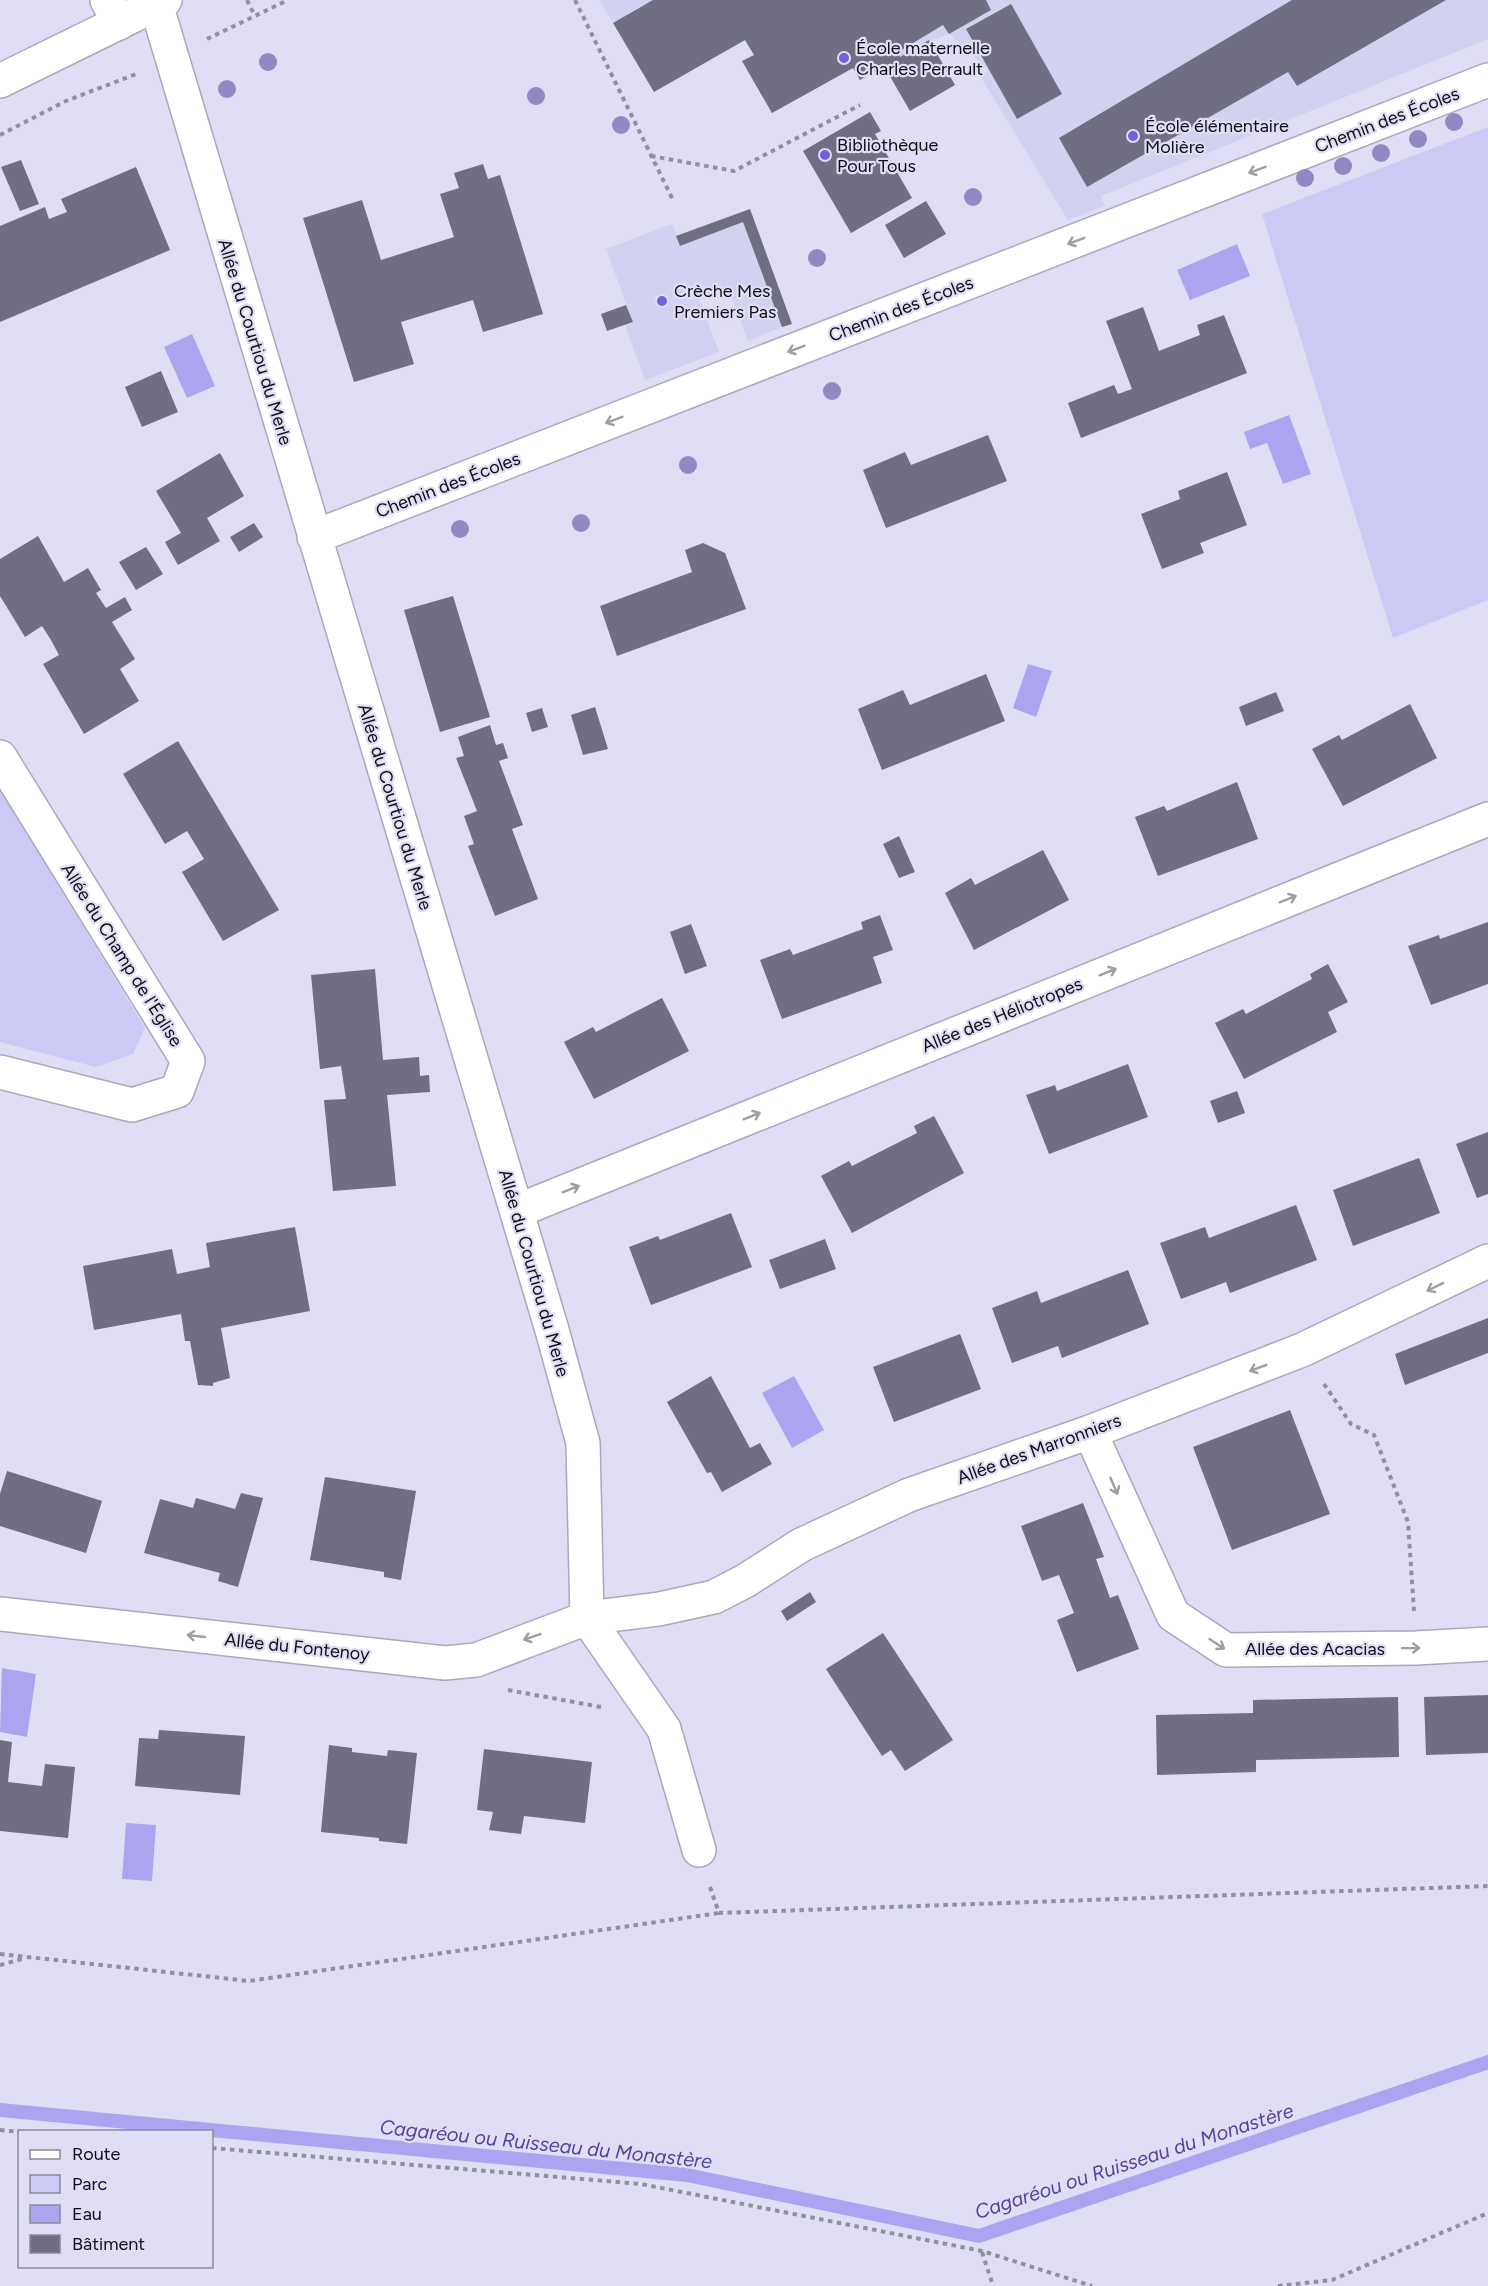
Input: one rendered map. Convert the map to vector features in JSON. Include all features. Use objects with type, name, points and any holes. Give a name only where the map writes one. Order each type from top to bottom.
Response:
[{"type":"street","points":[[0,81],[113,11],[160,2]]},
{"type":"street","name":"Allée du Courtiou du Merle","points":[[160,2],[314,537],[517,1211],[583,1443],[587,1618]]},
{"type":"street","name":"Chemin des Écoles","points":[[314,537],[1488,81]]},
{"type":"street","name":"Allée du Champ de l'Église","points":[[0,757],[188,1061],[177,1091],[132,1105],[0,1072]]},
{"type":"street","name":"Allée des Héliotropes","points":[[517,1211],[1488,819]]},
{"type":"street","name":"Allée des Marronniers","points":[[587,1618],[659,1610],[714,1597],[746,1581],[801,1545],[909,1495],[1090,1432],[1302,1350],[1488,1261]]},
{"type":"street","name":"Allée des Acacias","points":[[1090,1432],[1173,1615],[1226,1650],[1416,1648],[1488,1644]]},
{"type":"street","name":"Allée du Fontenoy","points":[[0,1614],[445,1663],[476,1660],[587,1618]]},
{"type":"street","points":[[587,1618],[664,1729],[699,1850]]},
{"type":"path","points":[[248,0],[255,16]]},
{"type":"path","points":[[574,0],[673,200]]},
{"type":"path","points":[[651,156],[734,171],[860,105]]},
{"type":"path","points":[[1302,1350],[1350,1424],[1374,1435],[1408,1522],[1416,1648]]},
{"type":"path","points":[[699,1850],[719,1913]]},
{"type":"path","points":[[0,1954],[249,1981],[719,1913],[1488,1886]]},
{"type":"path","points":[[0,1965],[29,1957]]},
{"type":"path","points":[[0,2130],[18,2132]]},
{"type":"path","points":[[213,2148],[641,2184],[982,2252],[1092,2286]]},
{"type":"path","points":[[1278,2286],[1332,2280],[1488,2213]]},
{"type":"path","points":[[982,2252],[993,2286]]},
{"type":"shaded area","name":"École élémentaire Molière","points":[[599,0],[1488,0],[1488,39],[1101,196],[1105,206],[1068,220],[980,76],[989,70],[949,34],[930,41],[955,85],[910,111],[884,66],[860,80],[853,68],[772,113],[742,61],[754,55],[745,40],[654,92]]},
{"type":"shaded area","name":"Crèche Mes Premiers Pas","points":[[743,222],[782,327],[748,341],[728,288],[699,298],[719,352],[645,380],[625,325],[633,322],[606,249],[672,224],[681,246]]},
{"type":"green space","points":[[1488,127],[1488,600],[1393,638],[1262,214]]},
{"type":"green space","points":[[0,790],[145,1028],[133,1054],[96,1067],[0,1042]]},
{"type":"water","points":[[1237,244],[1250,276],[1190,300],[1177,270]]},
{"type":"water","points":[[192,334],[215,386],[187,398],[164,347]]},
{"type":"water","points":[[1289,415],[1311,474],[1283,484],[1267,443],[1250,449],[1244,432]]},
{"type":"water","points":[[1028,664],[1052,671],[1036,717],[1013,708]]},
{"type":"water","points":[[794,1376],[824,1430],[792,1448],[762,1393]]},
{"type":"water","points":[[2,1668],[36,1674],[27,1737],[0,1732]]},
{"type":"water","points":[[126,1823],[156,1825],[152,1881],[122,1879]]},
{"type":"building","name":"École maternelle Charles Perrault","points":[[653,0],[986,0],[991,10],[949,34],[943,25],[898,52],[900,57],[929,40],[955,85],[910,111],[884,66],[860,80],[853,68],[772,113],[742,61],[754,55],[745,40],[654,92],[613,23]]},
{"type":"building","points":[[1292,0],[1446,0],[1297,86],[1288,72],[1087,187],[1059,138]]},
{"type":"building","points":[[1011,4],[1062,94],[1017,119],[966,29]]},
{"type":"building","points":[[870,112],[881,131],[875,134],[912,198],[851,233],[803,151]]},
{"type":"building","points":[[21,160],[39,204],[20,211],[1,167]]},
{"type":"building","points":[[483,164],[488,179],[500,175],[543,314],[483,332],[473,300],[401,322],[414,364],[354,382],[303,218],[362,200],[381,260],[454,237],[440,194],[459,188],[454,173]]},
{"type":"building","points":[[136,167],[170,250],[0,322],[0,226],[45,207],[49,219],[67,212],[61,199]]},
{"type":"building","points":[[926,201],[946,234],[904,258],[885,225]]},
{"type":"building","points":[[750,209],[792,324],[782,327],[743,222],[680,246],[676,236]]},
{"type":"building","points":[[626,305],[633,322],[607,331],[601,314]]},
{"type":"building","points":[[1143,307],[1159,351],[1200,335],[1197,325],[1224,315],[1247,373],[1081,438],[1068,403],[1114,385],[1118,394],[1132,389],[1106,321]]},
{"type":"building","points":[[161,371],[178,412],[142,427],[125,387]]},
{"type":"building","points":[[988,435],[1007,481],[886,528],[863,470],[905,452],[911,465]]},
{"type":"building","points":[[220,453],[244,496],[207,518],[220,541],[178,565],[165,542],[181,533],[156,491]]},
{"type":"building","points":[[1227,472],[1247,525],[1200,543],[1204,553],[1162,569],[1141,514],[1180,499],[1178,491]]},
{"type":"building","points":[[254,523],[263,537],[239,552],[230,537]]},
{"type":"building","points":[[38,536],[64,582],[88,568],[101,590],[96,593],[106,608],[125,597],[132,610],[112,622],[135,659],[120,669],[139,701],[84,734],[43,664],[59,655],[51,640],[42,626],[25,637],[0,596],[0,559]]},
{"type":"building","points":[[703,543],[725,553],[746,609],[617,656],[600,606],[692,572],[685,550]]},
{"type":"building","points":[[146,547],[163,574],[136,590],[119,562]]},
{"type":"building","points":[[453,596],[490,717],[440,732],[404,610]]},
{"type":"building","points":[[986,674],[1005,721],[882,770],[858,709],[903,690],[910,705]]},
{"type":"building","points":[[1276,692],[1284,711],[1246,726],[1239,707]]},
{"type":"building","points":[[1410,704],[1437,758],[1343,806],[1312,749],[1339,735],[1342,740]]},
{"type":"building","points":[[595,707],[608,749],[583,755],[571,715]]},
{"type":"building","points":[[542,708],[548,727],[532,732],[526,713]]},
{"type":"building","points":[[490,725],[496,745],[503,743],[508,758],[499,761],[523,825],[512,829],[538,899],[495,916],[468,846],[474,844],[464,816],[477,811],[456,758],[464,756],[458,737]]},
{"type":"building","points":[[178,741],[279,910],[223,941],[182,872],[204,859],[187,831],[165,844],[123,774]]},
{"type":"building","points":[[1237,782],[1258,839],[1158,876],[1135,817],[1164,806],[1167,811]]},
{"type":"building","points":[[899,836],[915,872],[899,878],[883,844]]},
{"type":"building","points":[[1043,850],[1069,900],[974,950],[945,893],[971,878],[975,885]]},
{"type":"building","points":[[880,915],[893,950],[873,957],[882,983],[782,1019],[760,960],[790,949],[793,955],[863,929],[861,922]]},
{"type":"building","points":[[1488,922],[1488,984],[1431,1005],[1408,946],[1439,935],[1440,939]]},
{"type":"building","points":[[691,924],[707,966],[685,974],[670,932]]},
{"type":"building","points":[[1328,964],[1348,1002],[1328,1012],[1337,1032],[1244,1079],[1215,1023],[1243,1009],[1246,1014],[1312,979],[1310,974]]},
{"type":"building","points":[[375,969],[383,1060],[419,1057],[420,1076],[429,1075],[430,1092],[387,1095],[396,1186],[333,1191],[324,1100],[346,1099],[341,1066],[320,1069],[311,975]]},
{"type":"building","points":[[662,998],[689,1051],[594,1099],[564,1042],[593,1027],[596,1032]]},
{"type":"building","points":[[1128,1064],[1148,1117],[1049,1154],[1026,1095],[1055,1085],[1057,1091]]},
{"type":"building","points":[[1237,1091],[1245,1113],[1218,1123],[1210,1101]]},
{"type":"building","points":[[934,1116],[964,1173],[852,1233],[821,1176],[849,1161],[852,1166],[917,1133],[914,1126]]},
{"type":"building","points":[[1488,1132],[1488,1194],[1477,1198],[1456,1144]]},
{"type":"building","points":[[1419,1158],[1440,1213],[1353,1246],[1333,1190]]},
{"type":"building","points":[[1296,1205],[1317,1260],[1230,1293],[1226,1282],[1181,1299],[1160,1243],[1205,1227],[1209,1238]]},
{"type":"building","points":[[731,1213],[752,1267],[651,1305],[629,1247],[658,1236],[660,1240]]},
{"type":"building","points":[[295,1227],[310,1311],[221,1328],[230,1378],[213,1383],[213,1386],[198,1385],[190,1341],[185,1341],[181,1314],[94,1330],[83,1266],[172,1249],[177,1274],[210,1267],[206,1243]]},
{"type":"building","points":[[825,1239],[836,1269],[780,1289],[769,1260]]},
{"type":"building","points":[[1128,1270],[1149,1324],[1062,1358],[1058,1346],[1012,1363],[992,1308],[1037,1291],[1041,1303]]},
{"type":"building","points":[[1488,1318],[1488,1353],[1405,1385],[1395,1354]]},
{"type":"building","points":[[960,1334],[981,1389],[894,1422],[873,1367]]},
{"type":"building","points":[[711,1376],[750,1448],[760,1443],[772,1464],[722,1492],[711,1472],[707,1473],[667,1402]]},
{"type":"building","points":[[1290,1410],[1330,1514],[1232,1550],[1193,1447]]},
{"type":"building","points":[[7,1471],[102,1501],[86,1553],[0,1526],[0,1494]]},
{"type":"building","points":[[325,1477],[416,1491],[401,1580],[384,1577],[384,1572],[310,1560]]},
{"type":"building","points":[[241,1493],[263,1498],[238,1587],[218,1581],[220,1573],[144,1553],[160,1499],[193,1508],[196,1498],[235,1509]]},
{"type":"building","points":[[1083,1503],[1104,1557],[1096,1559],[1110,1598],[1118,1595],[1139,1649],[1077,1672],[1057,1620],[1074,1613],[1059,1575],[1042,1581],[1021,1526]]},
{"type":"building","points":[[810,1592],[816,1602],[787,1621],[781,1611]]},
{"type":"building","points":[[883,1633],[953,1740],[905,1771],[891,1750],[882,1756],[826,1669]]},
{"type":"building","points":[[1488,1695],[1488,1753],[1426,1755],[1424,1697]]},
{"type":"building","points":[[1398,1697],[1399,1757],[1256,1760],[1256,1772],[1157,1775],[1156,1715],[1253,1713],[1253,1700]]},
{"type":"building","points":[[159,1730],[245,1736],[240,1795],[135,1786],[139,1738],[158,1739]]},
{"type":"building","points":[[0,1740],[12,1742],[8,1782],[42,1786],[45,1764],[75,1767],[68,1838],[0,1831]]},
{"type":"building","points":[[329,1745],[352,1748],[352,1752],[387,1756],[388,1750],[417,1753],[407,1844],[379,1841],[379,1838],[321,1832]]},
{"type":"building","points":[[484,1749],[592,1762],[585,1823],[524,1816],[521,1834],[489,1830],[493,1812],[477,1810]]},
{"type":"waterway","name":"Cagaréou ou Ruisseau du Monastère","points":[[213,2130],[687,2175],[979,2236],[1488,2062]]},
{"type":"waterway","name":"Cagaréou ou Ruisseau du Monastère","points":[[0,2110],[211,2130]]},
{"type":"place","name":"École maternelle Charles Perrault","points":[[844,58]]},
{"type":"place","name":"École élémentaire Molière","points":[[1133,136]]},
{"type":"place","name":"Bibliothèque Pour Tous","points":[[825,155]]},
{"type":"place","name":"Crèche Mes Premiers Pas","points":[[662,301]]}]
